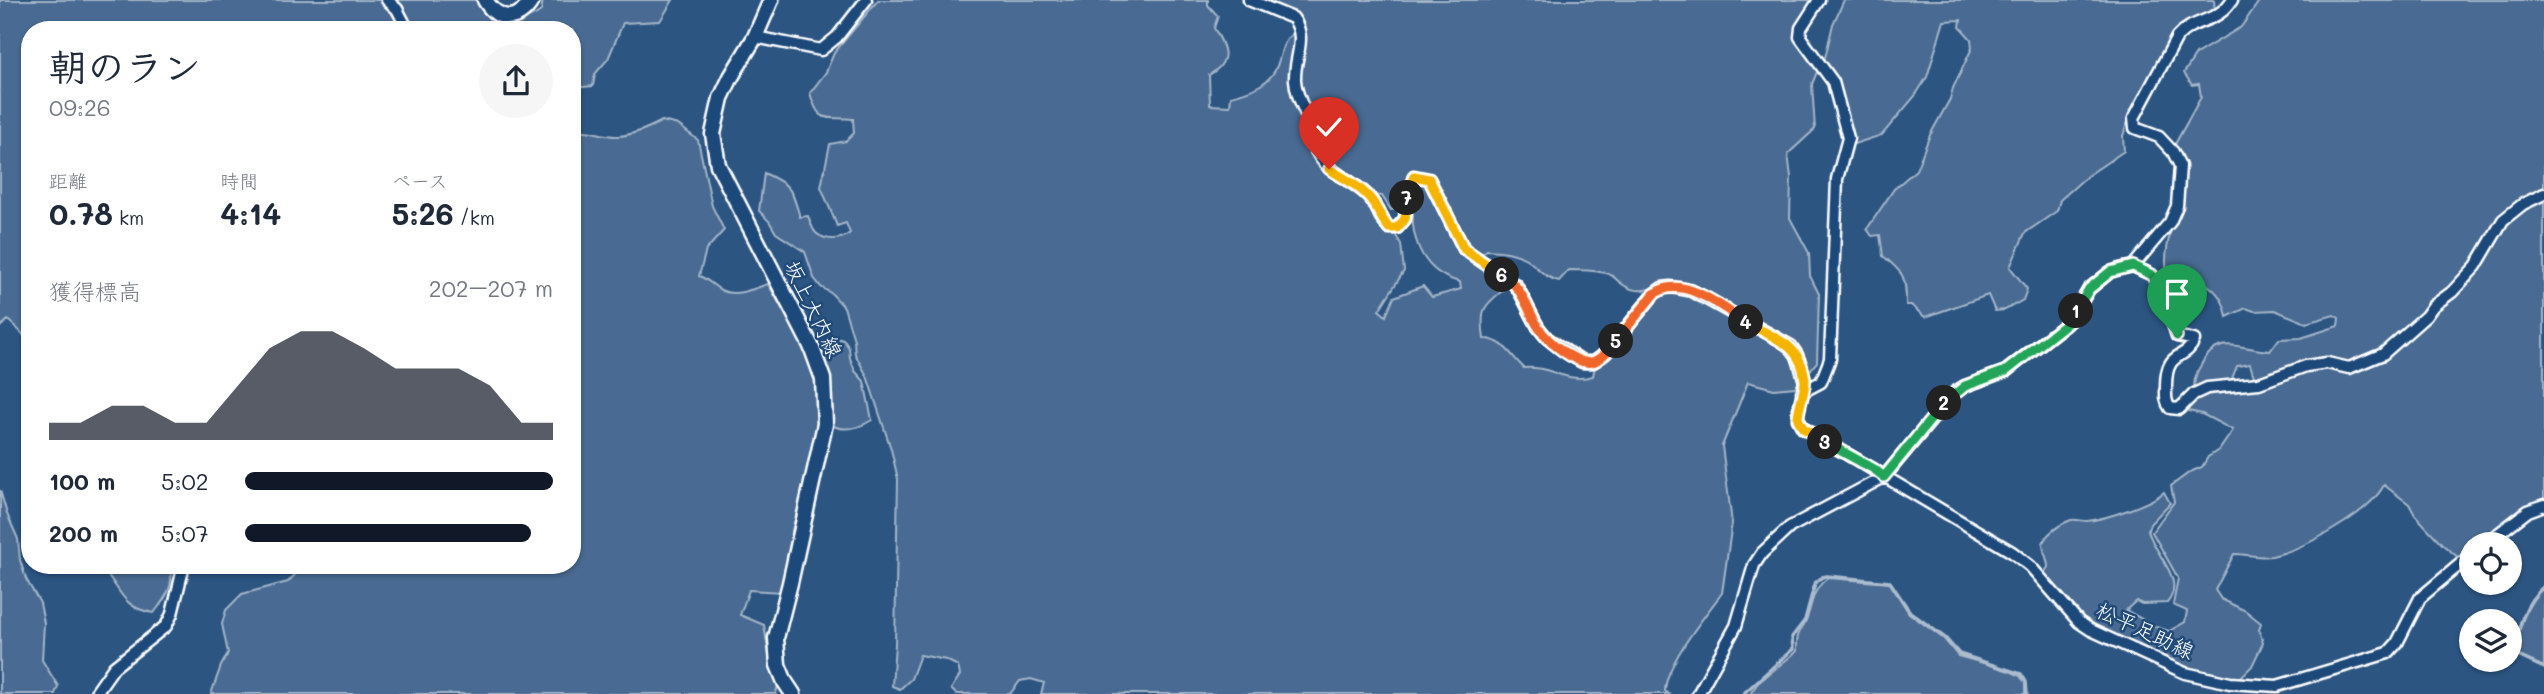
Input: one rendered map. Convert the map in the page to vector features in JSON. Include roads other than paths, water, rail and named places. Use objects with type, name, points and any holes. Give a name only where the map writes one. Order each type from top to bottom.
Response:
[{"type":"main road","points":[[485,0],[493,11],[510,17],[520,14],[532,0]]},
{"type":"main road","name":"坂上大内線","points":[[767,3],[755,37],[721,98],[715,121],[715,148],[718,165],[811,346],[823,379],[825,424],[776,638],[778,665],[793,694]]},
{"type":"street","points":[[387,0],[397,9],[403,21]]},
{"type":"street","points":[[755,37],[821,50],[837,37],[866,0]]},
{"type":"street","points":[[1249,0],[1293,18],[1297,23],[1301,40],[1296,88],[1312,132],[1314,146],[1329,169],[1373,201],[1379,217],[1389,228],[1397,228],[1405,219],[1414,176],[1429,179],[1464,249],[1516,285],[1538,327],[1560,349],[1582,362],[1593,362],[1606,353],[1654,294],[1662,288],[1682,287],[1791,346],[1797,355],[1805,382],[1802,392]]},
{"type":"street","points":[[1802,392],[1821,382],[1830,359],[1837,179],[1848,138],[1833,82],[1800,37],[1801,27],[1819,0]]},
{"type":"street","points":[[1698,694],[1736,626],[1754,565],[1762,553],[1790,527],[1884,477],[1955,392],[2006,371],[2071,320],[2089,289],[2110,272],[2133,266],[2170,222],[2177,206],[2180,166],[2174,152],[2159,137],[2135,128],[2133,118],[2177,37],[2186,27],[2225,12],[2232,0]]},
{"type":"street","points":[[2133,266],[2152,275],[2162,289],[2177,336],[2194,340],[2192,345],[2174,357],[2167,366],[2166,401],[2170,408],[2179,408],[2194,394],[2207,388],[2259,383],[2306,366],[2327,362],[2349,368],[2383,354],[2426,316],[2433,306],[2452,292],[2476,266],[2503,220],[2523,204],[2544,194]]},
{"type":"street","name":"松平足助線","points":[[1802,392],[1798,419],[1803,428],[2024,560],[2074,617],[2091,629],[2185,673],[2254,686],[2277,686],[2388,653],[2397,643],[2420,598],[2459,565]]},
{"type":"street","points":[[2501,532],[2528,511],[2544,505]]},
{"type":"street","points":[[95,694],[114,667],[166,626],[172,614],[182,574]]},
{"type":"waterway","points":[[1743,694],[1793,649],[1792,637],[1805,620],[1815,583],[1827,576],[1890,582],[1910,612],[1945,638],[1959,654],[2021,674],[2026,682],[2027,694]]},
{"type":"waterway","points":[[2544,586],[2522,618],[2517,637],[2518,656],[2544,668]]}]
